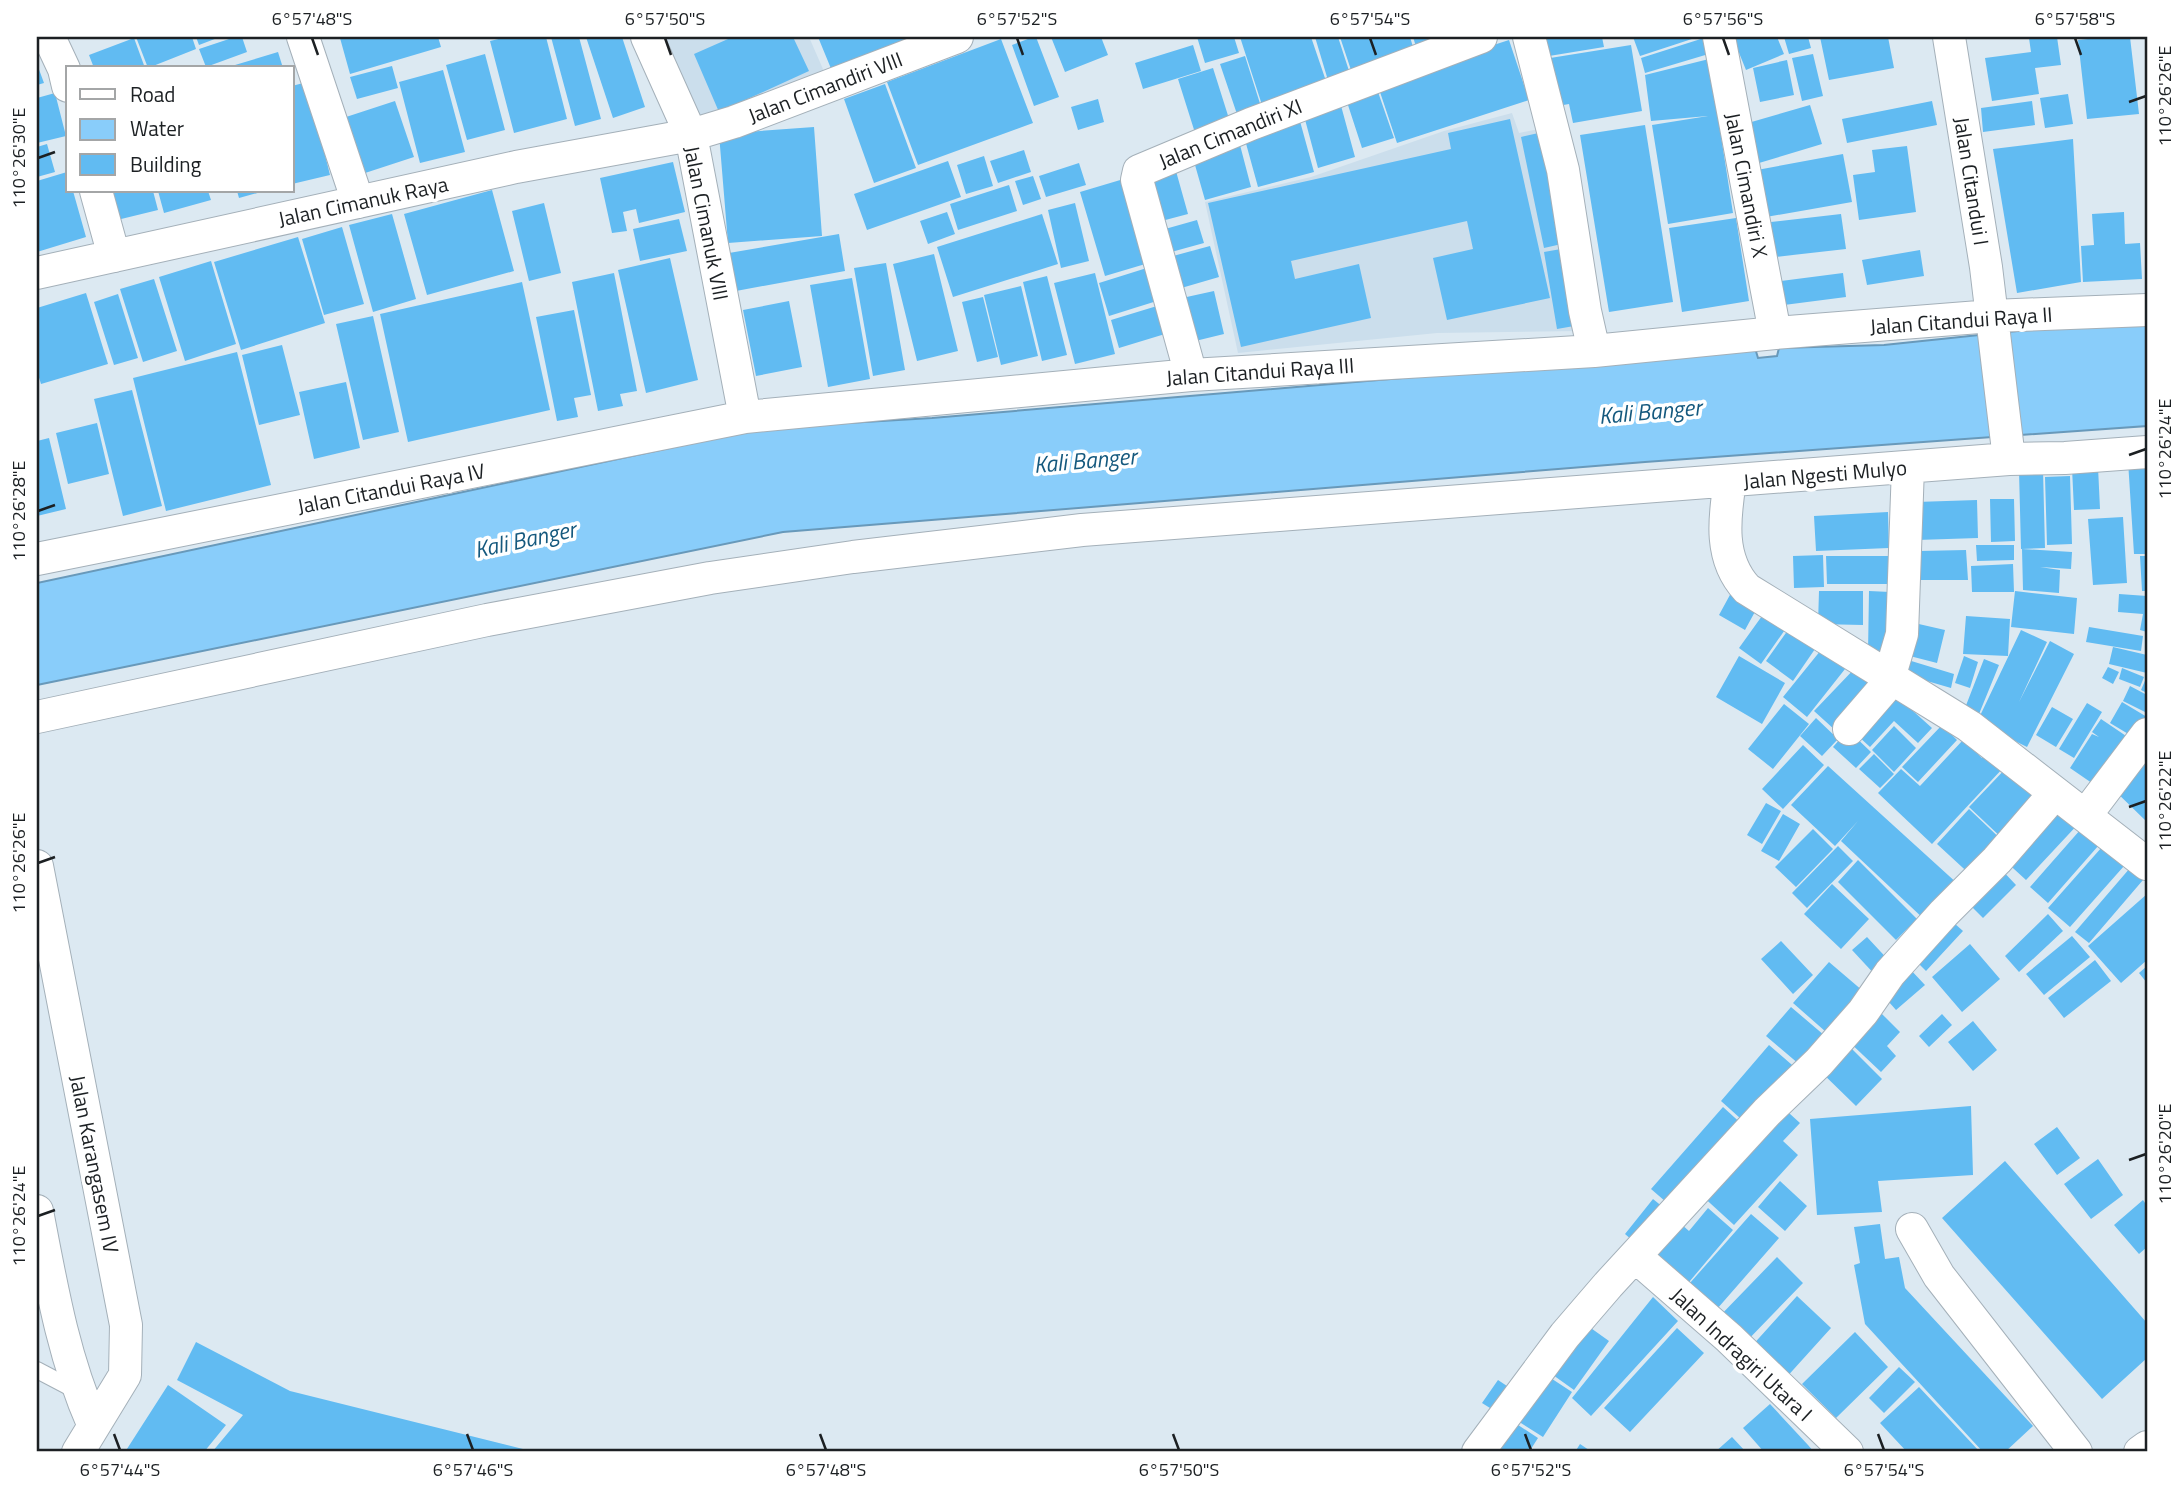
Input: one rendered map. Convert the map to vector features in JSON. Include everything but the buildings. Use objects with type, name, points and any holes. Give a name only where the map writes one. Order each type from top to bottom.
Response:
[{"type":"street","points":[[49,37],[66,78]]},
{"type":"street","points":[[303,37],[358,202]]},
{"type":"street","name":"Jalan Cimanuk VIII","points":[[647,37],[691,135],[745,417]]},
{"type":"street","name":"Jalan Cimandiri VIII","points":[[691,135],[734,122],[957,37]]},
{"type":"street","name":"Jalan Cimandiri XI","points":[[1191,375],[1137,180],[1139,171],[1251,124],[1481,37]]},
{"type":"street","points":[[1529,37],[1563,170],[1594,351]]},
{"type":"street","name":"Jalan Cimandiri X","points":[[1720,37],[1775,333]]},
{"type":"street","name":"Jalan Citandui I","points":[[1950,37],[1993,321],[2008,450]]},
{"type":"street","name":"Jalan Cimanuk Raya","points":[[37,273],[516,167],[691,135]]},
{"type":"street","points":[[96,192],[114,256]]},
{"type":"street","name":"Jalan Citandui Raya II","points":[[1775,333],[2147,310]]},
{"type":"street","name":"Jalan Citandui Raya III","points":[[745,417],[1191,375],[1594,351],[1775,333]]},
{"type":"street","name":"Jalan Citandui Raya IV","points":[[37,559],[745,417]]},
{"type":"street","name":"Jalan Ngesti Mulyo","points":[[2147,452],[2065,458],[2008,450],[1908,467],[1730,481],[1724,538],[1735,576],[1747,589],[1969,726],[2147,864]]},
{"type":"street","points":[[1849,729],[1887,685],[1902,634],[1908,467]]},
{"type":"street","points":[[37,717],[487,620],[710,578],[853,557],[1082,530],[1730,481]]},
{"type":"street","points":[[2085,816],[2147,734]]},
{"type":"street","points":[[1478,1452],[1564,1335],[1767,1112],[1819,1062],[1863,1012],[1890,973],[1997,860],[2055,793]]},
{"type":"street","name":"Jalan Karangasem IV","points":[[37,866],[126,1325],[125,1375],[93,1408],[78,1452]]},
{"type":"street","points":[[37,1211],[69,1363],[93,1408]]},
{"type":"street","points":[[1912,1229],[1939,1276],[2076,1452]]},
{"type":"street","name":"Jalan Indragiri Utara I","points":[[1636,1257],[1729,1338],[1847,1452]]},
{"type":"street","points":[[2140,1452],[2147,1447]]},
{"type":"lane","points":[[37,1370],[93,1408]]},
{"type":"shaded area","points":[[664,37],[809,37],[826,76],[701,125]]},
{"type":"shaded area","points":[[1512,113],[1519,133],[1544,128],[1578,331],[1437,333],[1238,353],[1205,202],[1311,177],[1444,131]]},
{"type":"water","name":"Kali Banger","points":[[2147,321],[2147,426],[1645,462],[783,532],[37,685],[37,583],[763,428],[932,418],[1755,348],[1758,358],[1777,356],[1779,348],[1884,345],[2075,325]]}]
